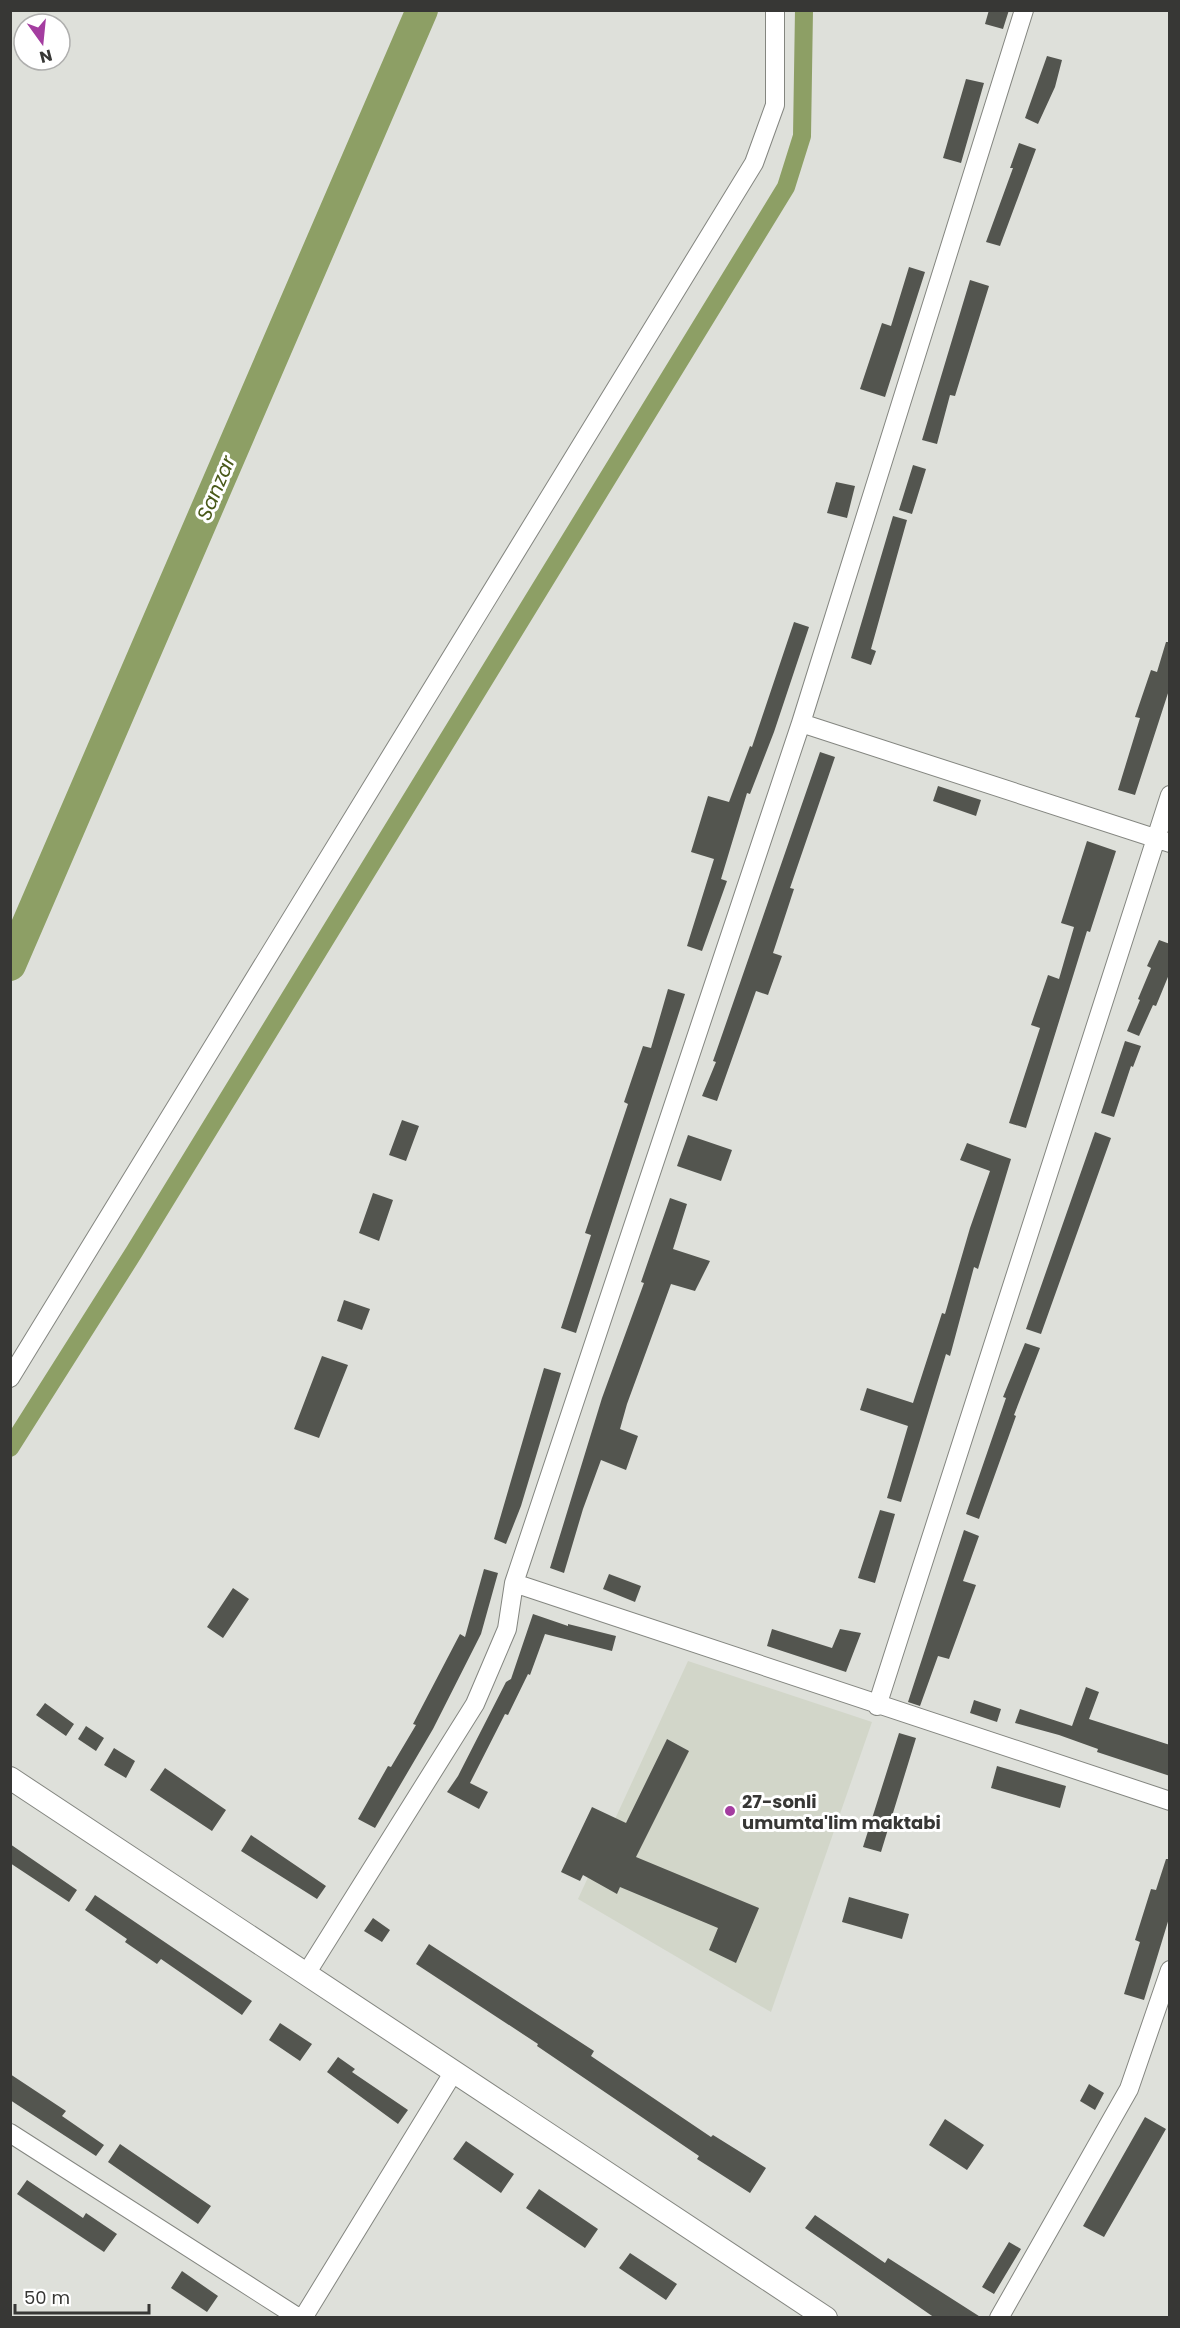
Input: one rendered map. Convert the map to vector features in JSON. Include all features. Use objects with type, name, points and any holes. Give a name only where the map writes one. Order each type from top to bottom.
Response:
[{"type":"main road","points":[[10,1778],[826,2318]]},
{"type":"street","points":[[10,1378],[753,163],[775,105],[775,10]]},
{"type":"street","points":[[306,1974],[475,1704],[507,1629],[514,1583],[801,723],[1024,10]]},
{"type":"street","points":[[801,723],[1163,840]]},
{"type":"street","points":[[877,1706],[1163,840],[1170,795]]},
{"type":"street","points":[[514,1583],[877,1706],[1170,1801]]},
{"type":"street","points":[[999,2318],[1129,2089],[1170,1970]]},
{"type":"street","points":[[10,2133],[301,2318],[453,2073]]},
{"type":"shaded area","name":"27-sonli umumta'lim maktabi","points":[[688,1661],[872,1722],[771,2012],[578,1899]]},
{"type":"building","points":[[989,10],[1009,10],[1003,29],[985,24]]},
{"type":"building","points":[[1047,56],[1062,60],[1055,87],[1038,124],[1025,118]]},
{"type":"building","points":[[966,79],[984,83],[961,163],[943,158]]},
{"type":"building","points":[[1019,143],[1036,149],[1000,246],[986,242],[1013,168],[1010,168]]},
{"type":"building","points":[[909,267],[925,272],[885,397],[860,389],[882,323],[891,326]]},
{"type":"building","points":[[970,280],[989,286],[955,396],[950,395],[937,444],[922,440]]},
{"type":"building","points":[[913,465],[926,469],[912,514],[899,510]]},
{"type":"building","points":[[836,482],[855,486],[847,518],[827,513]]},
{"type":"building","points":[[893,516],[907,520],[871,649],[876,651],[871,665],[851,658]]},
{"type":"building","points":[[794,622],[809,627],[774,732],[750,794],[747,793],[721,879],[727,881],[702,951],[687,946],[714,859],[691,852],[708,796],[729,802],[750,746],[752,747]]},
{"type":"building","points":[[1166,642],[1170,642],[1170,687],[1135,795],[1118,790],[1140,718],[1135,717],[1151,670],[1157,672]]},
{"type":"building","points":[[820,752],[835,757],[790,888],[794,889],[773,953],[782,956],[768,995],[756,991],[717,1101],[702,1096],[716,1062],[713,1061]]},
{"type":"building","points":[[938,786],[981,800],[976,816],[933,801]]},
{"type":"building","points":[[1087,841],[1116,851],[1090,932],[1087,931],[1026,1128],[1009,1123],[1040,1028],[1031,1025],[1048,975],[1059,979],[1074,927],[1061,923]]},
{"type":"building","points":[[1159,940],[1170,944],[1170,972],[1156,1006],[1153,1005],[1139,1036],[1127,1031],[1151,968],[1147,966]]},
{"type":"building","points":[[668,989],[685,994],[576,1333],[561,1328],[591,1235],[585,1233],[628,1104],[624,1102],[643,1046],[651,1048]]},
{"type":"building","points":[[1125,1041],[1141,1046],[1133,1067],[1131,1066],[1114,1117],[1101,1113]]},
{"type":"building","points":[[402,1120],[419,1126],[406,1161],[389,1155]]},
{"type":"building","points":[[1095,1132],[1111,1138],[1041,1334],[1026,1329]]},
{"type":"building","points":[[688,1135],[732,1150],[721,1181],[677,1166]]},
{"type":"building","points":[[967,1143],[1011,1159],[978,1269],[974,1267],[950,1356],[946,1354],[901,1502],[887,1498],[908,1426],[860,1410],[867,1388],[913,1403],[942,1313],[945,1314],[970,1228],[990,1171],[960,1160]]},
{"type":"building","points":[[373,1193],[393,1200],[379,1241],[359,1233]]},
{"type":"building","points":[[670,1198],[687,1204],[673,1249],[710,1261],[695,1291],[671,1284],[620,1429],[638,1436],[626,1470],[601,1460],[583,1509],[564,1573],[550,1568],[602,1398],[644,1283],[641,1282]]},
{"type":"building","points":[[344,1300],[370,1309],[362,1330],[337,1321]]},
{"type":"building","points":[[1025,1343],[1040,1348],[1014,1415],[1016,1416],[979,1519],[966,1514],[1006,1398],[1003,1397]]},
{"type":"building","points":[[322,1356],[348,1365],[319,1438],[294,1429]]},
{"type":"building","points":[[544,1368],[561,1373],[521,1506],[506,1544],[494,1539]]},
{"type":"building","points":[[880,1510],[895,1514],[875,1583],[858,1578]]},
{"type":"building","points":[[964,1530],[979,1536],[963,1581],[976,1585],[949,1659],[938,1656],[920,1706],[908,1702]]},
{"type":"building","points":[[484,1569],[498,1573],[481,1634],[433,1729],[375,1828],[358,1819],[388,1766],[391,1767],[416,1725],[413,1724],[460,1634],[465,1637]]},
{"type":"building","points":[[609,1574],[641,1586],[635,1602],[603,1589]]},
{"type":"building","points":[[233,1588],[249,1599],[223,1638],[207,1627]]},
{"type":"building","points":[[533,1614],[568,1626],[568,1624],[616,1636],[612,1651],[545,1634],[530,1675],[528,1674],[508,1715],[505,1714],[470,1783],[488,1792],[479,1809],[447,1792],[458,1776],[506,1682],[511,1679]]},
{"type":"building","points":[[772,1629],[832,1648],[840,1629],[861,1633],[846,1672],[767,1646]]},
{"type":"building","points":[[1086,1687],[1099,1692],[1089,1719],[1170,1745],[1170,1776],[1097,1752],[1098,1749],[1059,1735],[1015,1723],[1020,1709],[1072,1726]]},
{"type":"building","points":[[974,1700],[1001,1709],[997,1722],[970,1713]]},
{"type":"building","points":[[45,1703],[74,1724],[66,1736],[36,1715]]},
{"type":"building","points":[[86,1726],[104,1738],[96,1751],[78,1739]]},
{"type":"building","points":[[899,1733],[916,1738],[881,1852],[863,1847]]},
{"type":"building","points":[[667,1739],[689,1751],[636,1857],[759,1908],[736,1963],[709,1950],[718,1928],[620,1887],[617,1894],[583,1875],[580,1881],[561,1872],[592,1807],[626,1823]]},
{"type":"building","points":[[114,1748],[135,1761],[126,1778],[104,1765]]},
{"type":"building","points":[[997,1766],[1066,1786],[1060,1808],[991,1788]]},
{"type":"building","points":[[165,1768],[226,1810],[212,1831],[150,1790]]},
{"type":"building","points":[[251,1835],[326,1886],[317,1899],[241,1851]]},
{"type":"building","points":[[10,1844],[77,1890],[69,1902],[10,1863]]},
{"type":"building","points":[[1166,1859],[1170,1859],[1170,1915],[1144,2000],[1124,1994],[1140,1942],[1135,1940],[1151,1889],[1156,1890]]},
{"type":"building","points":[[95,1895],[252,2001],[242,2015],[161,1959],[157,1964],[125,1942],[127,1939],[85,1910]]},
{"type":"building","points":[[849,1897],[909,1914],[902,1939],[842,1922]]},
{"type":"building","points":[[373,1918],[390,1930],[382,1942],[364,1931]]},
{"type":"building","points":[[429,1944],[594,2051],[591,2056],[711,2137],[713,2135],[766,2168],[750,2193],[697,2159],[699,2156],[537,2046],[538,2044],[416,1964]]},
{"type":"building","points":[[280,2023],[312,2044],[300,2061],[269,2040]]},
{"type":"building","points":[[338,2057],[355,2069],[352,2072],[408,2110],[398,2124],[327,2072]]},
{"type":"building","points":[[10,2074],[66,2111],[62,2116],[104,2145],[96,2156],[10,2100]]},
{"type":"building","points":[[1089,2084],[1104,2093],[1095,2110],[1080,2101]]},
{"type":"building","points":[[1145,2117],[1166,2129],[1104,2237],[1083,2226]]},
{"type":"building","points":[[945,2119],[984,2145],[967,2170],[929,2145]]},
{"type":"building","points":[[466,2141],[514,2174],[501,2193],[453,2159]]},
{"type":"building","points":[[120,2144],[211,2206],[198,2224],[108,2162]]},
{"type":"building","points":[[27,2180],[83,2218],[86,2213],[117,2234],[104,2252],[17,2194]]},
{"type":"building","points":[[539,2189],[598,2229],[585,2248],[526,2208]]},
{"type":"building","points":[[815,2215],[885,2263],[888,2258],[982,2318],[935,2318],[805,2228]]},
{"type":"building","points":[[1009,2242],[1021,2249],[994,2294],[982,2287]]},
{"type":"building","points":[[630,2253],[677,2284],[666,2300],[619,2268]]},
{"type":"building","points":[[182,2271],[218,2296],[207,2312],[171,2288]]},
{"type":"waterway","name":"Sanzar","points":[[10,965],[422,10]]},
{"type":"waterway","points":[[10,1448],[134,1252],[786,187],[802,136],[804,10]]},
{"type":"place","name":"27-sonli umumta'lim maktabi","points":[[730,1811]]}]
